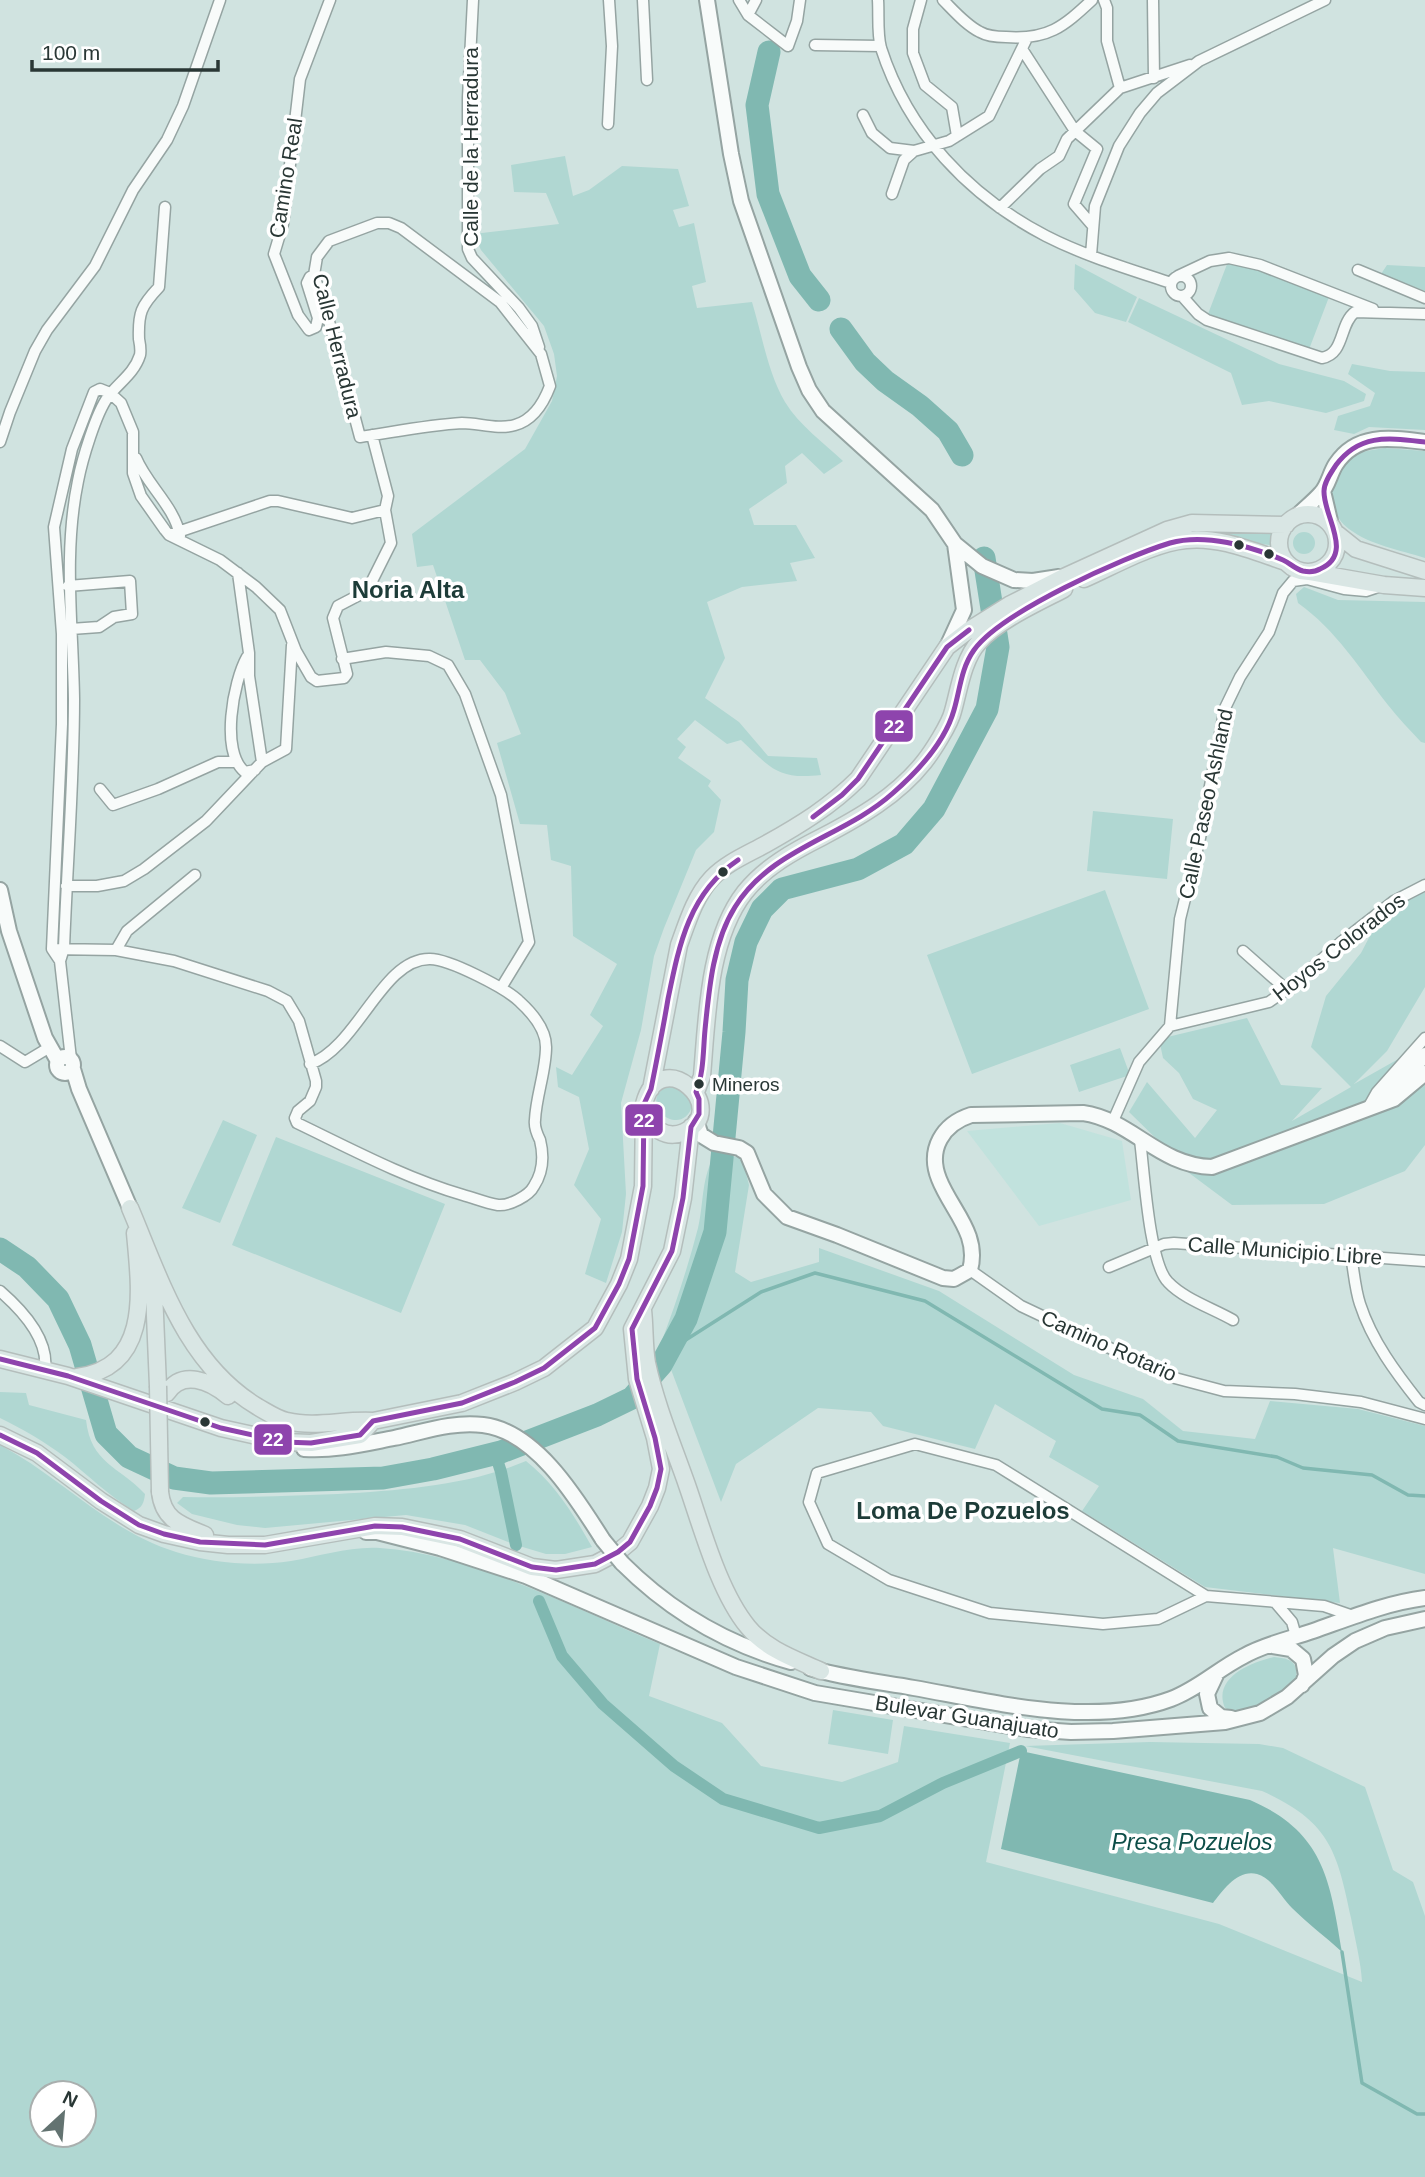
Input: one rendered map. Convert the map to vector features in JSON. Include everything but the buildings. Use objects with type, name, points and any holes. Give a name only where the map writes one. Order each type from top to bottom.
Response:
[{"type":"main road","points":[[707,0],[741,201],[804,379],[823,411],[932,510],[955,544],[982,566],[1014,580],[1033,581],[1064,577]]},
{"type":"main road","points":[[1286,562],[1279,539],[1292,520],[1324,491],[1340,458],[1359,443],[1389,438],[1425,442]]},
{"type":"main road","points":[[1308,572],[1325,566],[1336,552],[1334,529],[1324,491]]},
{"type":"main road","points":[[947,647],[974,635],[1064,577],[1155,535],[1192,523],[1292,520],[1316,515],[1356,549],[1425,571]]},
{"type":"main road","points":[[1012,610],[1173,542],[1187,539],[1221,542],[1286,562],[1308,572],[1384,586],[1425,588]]},
{"type":"main road","points":[[0,890],[9,931],[50,1047],[66,1065],[79,1089],[179,1320],[209,1366],[247,1400],[286,1421],[373,1421],[462,1403],[544,1368],[595,1328],[629,1259],[643,1186],[644,1104],[651,1088],[679,945],[687,922],[712,878],[728,865],[805,822],[842,795],[858,779],[947,647],[964,610],[955,544]]},
{"type":"main road","points":[[696,1092],[702,1076],[716,959],[736,905],[747,890],[779,861],[872,810],[893,794],[925,761],[951,712],[972,652],[974,635]]},
{"type":"main road","points":[[1371,1108],[1425,1055]]},
{"type":"main road","points":[[693,1124],[701,1135],[714,1143],[747,1153],[764,1194],[787,1217],[943,1278],[954,1279],[970,1270],[972,1251],[969,1235],[939,1179],[936,1166],[938,1141],[949,1126],[971,1115],[1083,1113],[1113,1121],[1183,1164],[1212,1167],[1394,1099],[1425,1073]]},
{"type":"main road","points":[[0,1435],[37,1454],[109,1507],[139,1525],[200,1542],[258,1545],[374,1526],[429,1531],[460,1539],[531,1567],[556,1570],[595,1564],[618,1552],[629,1542],[650,1506],[661,1469],[637,1379],[632,1329],[672,1251],[683,1198],[693,1124],[700,1107],[696,1092],[678,1079],[663,1080],[651,1088]]},
{"type":"main road","points":[[645,1112],[653,1127],[668,1134],[684,1132],[693,1124]]},
{"type":"main road","points":[[71,1377],[105,1371],[125,1348],[138,1316],[141,1298],[130,1208]]},
{"type":"main road","points":[[134,1227],[152,1280],[162,1390],[158,1451],[161,1505],[183,1526],[207,1535],[258,1545]]},
{"type":"main road","points":[[643,1310],[647,1359],[655,1393],[710,1550],[739,1614],[749,1628],[775,1650],[821,1671]]},
{"type":"main road","points":[[0,1362],[17,1363],[71,1377],[255,1437],[284,1442],[311,1443],[359,1435],[373,1421]]},
{"type":"main road","points":[[162,1390],[179,1381],[197,1380],[220,1389],[246,1412],[276,1427],[288,1430],[307,1423]]},
{"type":"main road","name":"Bulevar Guanajuato","points":[[255,1437],[306,1450],[355,1448],[453,1425],[493,1427],[513,1435],[534,1451],[571,1492],[622,1563],[658,1597],[714,1631],[766,1655],[821,1671],[1008,1705],[1084,1711],[1145,1706],[1187,1692],[1244,1655],[1269,1645],[1354,1616],[1404,1601],[1425,1598]]},
{"type":"main road","name":"Bulevar Guanajuato","points":[[347,1531],[377,1532],[487,1562],[538,1581],[736,1667],[815,1693],[1027,1729],[1113,1731],[1225,1722],[1260,1713],[1287,1697],[1333,1656],[1355,1641],[1385,1628],[1425,1619]]},
{"type":"main road","points":[[1269,1645],[1282,1646],[1299,1654],[1306,1667],[1302,1685]]},
{"type":"main road","points":[[1219,1671],[1207,1695],[1210,1708],[1221,1717],[1238,1718]]},
{"type":"street","points":[[0,442],[35,351],[47,330],[95,266],[133,190],[167,140],[183,106],[220,0]]},
{"type":"street","name":"Camino Real","points":[[314,275],[307,283],[318,318],[316,327],[309,330],[298,315],[274,254],[283,224],[300,79],[330,0]]},
{"type":"street","name":"Calle de la Herradura","points":[[472,0],[468,98],[468,249],[472,258],[519,308],[532,326],[541,354]]},
{"type":"street","points":[[608,124],[612,46],[609,0]]},
{"type":"street","points":[[643,0],[647,80]]},
{"type":"street","points":[[739,0],[748,15],[788,46],[797,21],[800,0]]},
{"type":"street","points":[[748,15],[756,0]]},
{"type":"street","points":[[878,0],[880,46],[905,103],[933,147],[963,179],[1000,208],[1046,236],[1091,256],[1175,280],[1185,276],[1191,284],[1190,291],[1182,296]]},
{"type":"street","points":[[920,0],[913,29],[913,53],[925,85],[952,107],[957,135]]},
{"type":"street","points":[[943,0],[982,33],[1027,38],[1045,35],[1057,28],[1092,0]]},
{"type":"street","points":[[1104,0],[1107,8],[1107,41],[1120,88]]},
{"type":"street","points":[[1153,0],[1154,78]]},
{"type":"street","points":[[1000,208],[1040,169],[1059,156],[1067,139],[1120,88],[1199,61],[1308,5],[1325,0]]},
{"type":"street","points":[[863,115],[872,133],[890,148],[914,151],[933,147],[989,116],[1027,38]]},
{"type":"street","points":[[815,45],[880,46]]},
{"type":"street","points":[[1022,49],[1076,131],[1097,149],[1074,204],[1093,226]]},
{"type":"street","points":[[1091,256],[1095,206],[1119,146],[1140,113],[1157,93],[1199,61]]},
{"type":"street","points":[[892,194],[904,160],[914,151]]},
{"type":"street","points":[[66,1065],[60,961],[64,948],[73,774],[74,698],[68,586],[71,529],[78,480],[100,414],[110,393],[125,381],[140,354],[138,320],[144,303],[159,287],[165,207]]},
{"type":"street","name":"Calle Herradura","points":[[377,223],[389,223],[401,228],[500,302],[541,354],[550,386],[539,409],[516,425],[437,424],[360,437],[314,275],[317,257],[329,241],[377,223]]},
{"type":"street","points":[[1175,280],[1210,261],[1229,258],[1260,264],[1379,312]]},
{"type":"street","points":[[1358,270],[1425,298]]},
{"type":"street","points":[[1175,280],[1173,293],[1182,296],[1207,320],[1322,359],[1329,357],[1337,349],[1352,314],[1359,311],[1425,314]]},
{"type":"street","points":[[60,961],[52,949],[62,724],[62,634],[54,527],[72,449],[94,392],[100,390],[110,393],[121,403],[128,418],[133,432],[133,473],[141,496],[176,535],[220,560],[280,610],[292,641],[311,677],[317,681],[344,678],[347,674],[342,659],[386,652],[429,656],[448,666],[465,694],[501,795],[529,942],[501,988]]},
{"type":"street","name":"Calle Herradura","points":[[342,659],[333,618],[338,606],[363,593],[391,543],[385,510],[388,496],[372,435]]},
{"type":"street","points":[[135,454],[142,474],[166,506],[176,535]]},
{"type":"street","points":[[176,535],[278,501],[352,517],[385,510]]},
{"type":"street","points":[[238,573],[249,653],[259,766]]},
{"type":"street","name":"Calle Paseo Ashland","points":[[1170,1026],[1180,919],[1200,838],[1225,708],[1240,677],[1269,632],[1283,593],[1293,582],[1307,579],[1343,589],[1366,591],[1384,586]]},
{"type":"street","points":[[68,586],[130,581],[132,614],[114,617],[99,627],[71,629]]},
{"type":"street","points":[[249,653],[235,685],[231,738],[236,762],[245,772],[286,748],[292,641]]},
{"type":"street","points":[[100,789],[113,805],[158,789],[218,762],[236,762]]},
{"type":"street","points":[[66,886],[97,886],[124,881],[144,869],[206,821],[259,766]]},
{"type":"street","points":[[116,950],[127,931],[194,875]]},
{"type":"street","name":"Hoyos Colorados","points":[[1170,1026],[1269,1002],[1394,901],[1425,884]]},
{"type":"street","points":[[52,949],[116,950],[174,961],[268,991],[286,1001],[299,1021],[310,1064],[316,1087],[310,1101],[298,1111],[295,1118],[297,1123],[427,1185],[501,1206],[525,1196],[534,1187],[543,1162],[534,1123],[546,1045],[536,1019],[518,999],[501,988],[457,966],[430,959],[406,964],[359,1021],[323,1059],[310,1064]]},
{"type":"street","points":[[1243,951],[1287,990]]},
{"type":"street","points":[[1113,1121],[1139,1062],[1170,1026]]},
{"type":"street","points":[[1371,1108],[1377,1093],[1425,1038]]},
{"type":"street","points":[[0,1046],[25,1062],[50,1047]]},
{"type":"street","points":[[1140,1140],[1154,1250],[1159,1269],[1166,1280],[1188,1296],[1233,1320]]},
{"type":"street","name":"Calle Municipio Libre","points":[[1109,1267],[1164,1244],[1174,1243],[1425,1261]]},
{"type":"street","points":[[1351,1256],[1359,1304],[1393,1368],[1419,1402],[1425,1405]]},
{"type":"street","name":"Camino Rotario","points":[[970,1270],[1021,1306],[1171,1377],[1224,1391],[1295,1394],[1361,1402],[1425,1419]]},
{"type":"street","points":[[0,1291],[13,1302],[40,1338],[46,1361],[45,1370]]},
{"type":"street","points":[[1206,1596],[1158,1619],[1103,1624],[990,1614],[889,1580],[828,1544],[810,1502],[817,1473],[915,1444],[996,1465],[1206,1596],[1324,1606],[1354,1616]]},
{"type":"street","points":[[1275,1602],[1292,1622],[1296,1636]]},
{"type":"shaded area","points":[[565,156],[573,196],[589,190],[622,166],[678,169],[689,206],[673,210],[679,227],[694,223],[706,282],[692,286],[697,308],[752,302],[770,366],[785,402],[804,426],[843,461],[824,474],[802,453],[785,466],[787,483],[749,509],[754,525],[796,525],[815,558],[790,563],[797,581],[742,587],[707,602],[725,658],[705,698],[739,722],[768,756],[817,758],[821,775],[784,774],[768,765],[741,740],[727,744],[695,720],[677,739],[686,747],[678,758],[711,781],[708,786],[721,800],[714,832],[696,850],[654,956],[641,1030],[621,1103],[626,1194],[622,1232],[606,1283],[585,1274],[601,1219],[574,1185],[589,1149],[579,1097],[558,1087],[556,1067],[572,1075],[603,1026],[590,1015],[617,964],[573,936],[571,866],[551,860],[547,825],[520,824],[497,743],[521,734],[505,693],[480,660],[465,660],[433,565],[417,567],[412,534],[525,449],[552,401],[557,376],[554,354],[544,326],[481,250],[473,234],[559,224],[546,193],[514,192],[511,165]]},
{"type":"shaded area","points":[[1229,259],[1329,297],[1308,352],[1208,314]]},
{"type":"shaded area","points":[[1075,264],[1137,297],[1126,322],[1095,313],[1074,289]]},
{"type":"shaded area","points":[[1387,265],[1425,267],[1425,291],[1381,274]]},
{"type":"shaded area","points":[[1139,298],[1279,364],[1344,381],[1366,394],[1364,401],[1326,413],[1269,401],[1242,405],[1231,373],[1128,322]]},
{"type":"shaded area","points":[[1352,364],[1390,371],[1425,372],[1425,430],[1369,427],[1354,434],[1334,430],[1338,416],[1370,406],[1375,393],[1348,374]]},
{"type":"shaded area","points":[[1385,448],[1425,451],[1425,558],[1357,535],[1341,522],[1335,513],[1332,484],[1340,465],[1356,454]]},
{"type":"shaded area","points":[[1233,529],[1277,532],[1275,546],[1207,535],[1207,532]]},
{"type":"shaded area","points":[[1304,532],[1312,535],[1315,543],[1312,551],[1304,554],[1296,551],[1293,543],[1296,535]]},
{"type":"shaded area","points":[[1304,587],[1338,600],[1425,602],[1425,743],[1396,715],[1336,638],[1298,603],[1296,594]]},
{"type":"shaded area","points":[[1093,811],[1173,819],[1167,879],[1087,871]]},
{"type":"shaded area","points":[[1425,888],[1425,987],[1387,1051],[1354,1084],[1425,1044],[1425,1145],[1405,1171],[1324,1204],[1232,1205],[1165,1155],[1175,1157],[1129,1112],[1147,1082],[1195,1138],[1217,1110],[1193,1099],[1179,1073],[1163,1058],[1159,1039],[1247,1018],[1281,1085],[1322,1088],[1292,1121],[1351,1087],[1311,1047],[1326,996],[1361,953],[1384,909]]},
{"type":"shaded area","points":[[1105,890],[1149,1009],[972,1074],[927,955]]},
{"type":"shaded area","points":[[1120,1048],[1130,1075],[1079,1092],[1070,1065]]},
{"type":"shaded area","points":[[676,1083],[693,1104],[687,1115],[679,1120],[662,1114],[657,1106],[657,1098],[662,1089]]},
{"type":"shaded area","points":[[223,1120],[257,1135],[220,1223],[182,1208]]},
{"type":"shaded area","points":[[1060,1123],[1122,1141],[1131,1200],[1039,1226],[967,1131]]},
{"type":"shaded area","points":[[276,1137],[445,1204],[401,1313],[232,1245]]},
{"type":"shaded area","points":[[716,1154],[742,1158],[749,1185],[735,1272],[751,1282],[819,1262],[819,1248],[939,1291],[1074,1375],[1143,1399],[1183,1431],[1255,1439],[1270,1401],[1358,1409],[1425,1426],[1425,1574],[1333,1548],[1340,1603],[1205,1587],[1082,1511],[1099,1486],[1049,1457],[1056,1441],[995,1404],[975,1449],[883,1426],[871,1412],[818,1408],[736,1464],[721,1502],[661,1343],[690,1257],[700,1219],[705,1180]]},
{"type":"shaded area","points":[[0,1392],[26,1393],[29,1405],[86,1420],[89,1435],[100,1455],[145,1494],[141,1507],[134,1511],[57,1451],[0,1418]]},
{"type":"shaded area","points":[[0,1445],[44,1472],[128,1531],[176,1552],[218,1561],[262,1564],[369,1548],[415,1552],[451,1560],[558,1599],[660,1644],[649,1696],[722,1723],[761,1766],[842,1782],[898,1762],[904,1726],[1010,1743],[986,1862],[1219,1924],[1362,1982],[1341,1874],[1326,1840],[1316,1826],[1302,1814],[1262,1791],[1025,1746],[1150,1742],[1259,1744],[1283,1748],[1365,1787],[1393,1870],[1413,1882],[1425,1916],[1425,2177],[0,2177]]},
{"type":"shaded area","points":[[526,1461],[555,1490],[592,1547],[565,1554],[546,1554],[465,1525],[406,1515],[265,1528],[237,1525],[192,1514],[177,1503],[183,1497],[319,1495],[410,1488],[481,1476]]},
{"type":"shaded area","points":[[1274,1657],[1288,1660],[1295,1666],[1296,1678],[1292,1685],[1276,1698],[1240,1714],[1225,1708],[1222,1697],[1229,1680],[1245,1667]]},
{"type":"shaded area","points":[[833,1710],[893,1720],[888,1754],[828,1744]]},
{"type":"water","name":"Presa Pozuelos","points":[[1021,1751],[1250,1800],[1275,1813],[1294,1827],[1319,1861],[1333,1902],[1342,1952],[1292,1908],[1267,1880],[1257,1874],[1250,1873],[1237,1878],[1213,1903],[1001,1849]]},
{"type":"waterway","points":[[769,52],[757,105],[768,194],[800,276],[819,300]]},
{"type":"waterway","points":[[841,329],[865,362],[948,431],[962,455]]},
{"type":"waterway","points":[[0,1249],[27,1267],[58,1299],[80,1345],[106,1434],[129,1457],[174,1478],[211,1483],[383,1478],[501,1452],[597,1415],[632,1398],[661,1365],[686,1319],[715,1232],[737,980],[746,942],[762,909],[782,889],[858,869],[904,844],[934,809],[987,709],[998,647],[984,558]]},
{"type":"waterway","points":[[670,1350],[761,1292],[815,1273],[925,1301],[1102,1409],[1140,1415],[1178,1441],[1277,1457],[1303,1468],[1372,1475],[1408,1495],[1425,1496]]},
{"type":"waterway","points":[[495,1453],[516,1545]]},
{"type":"waterway","points":[[539,1601],[562,1656],[603,1704],[674,1766],[723,1799],[819,1828],[880,1816],[943,1783],[1021,1751]]},
{"type":"waterway","points":[[1342,1952],[1362,2083],[1417,2114],[1425,2114]]},
{"type":"transit line","name":"22","points":[[0,1435],[37,1453],[101,1501],[139,1525],[200,1542],[265,1545],[375,1526],[402,1527],[460,1539],[532,1567],[556,1570],[595,1564],[618,1552],[630,1542],[650,1506],[661,1469],[655,1438],[637,1379],[632,1329],[672,1251],[683,1198],[691,1127],[699,1114],[696,1092],[702,1069],[713,966],[722,935],[735,907],[750,887],[768,870],[874,808],[911,776],[944,734],[974,650],[988,635],[1010,619],[1095,573],[1149,550],[1184,540],[1227,542],[1270,555],[1303,571],[1318,570],[1330,562],[1335,554],[1335,534],[1324,491],[1326,481],[1336,465],[1355,447],[1376,440],[1425,442]]},
{"type":"transit line","name":"22","points":[[813,817],[858,779],[947,647],[969,630]]},
{"type":"transit line","name":"22","points":[[0,1359],[68,1376],[221,1428],[284,1442],[311,1443],[360,1435],[373,1421],[462,1403],[544,1368],[595,1328],[629,1259],[643,1186],[644,1104],[651,1089],[682,940],[697,904],[708,888],[738,860]]},
{"type":"place","name":"Mineros","points":[[699,1084]]},
{"type":"district","name":"Noria Alta","points":[[408,590]]},
{"type":"district","name":"Loma De Pozuelos","points":[[963,1511]]}]
